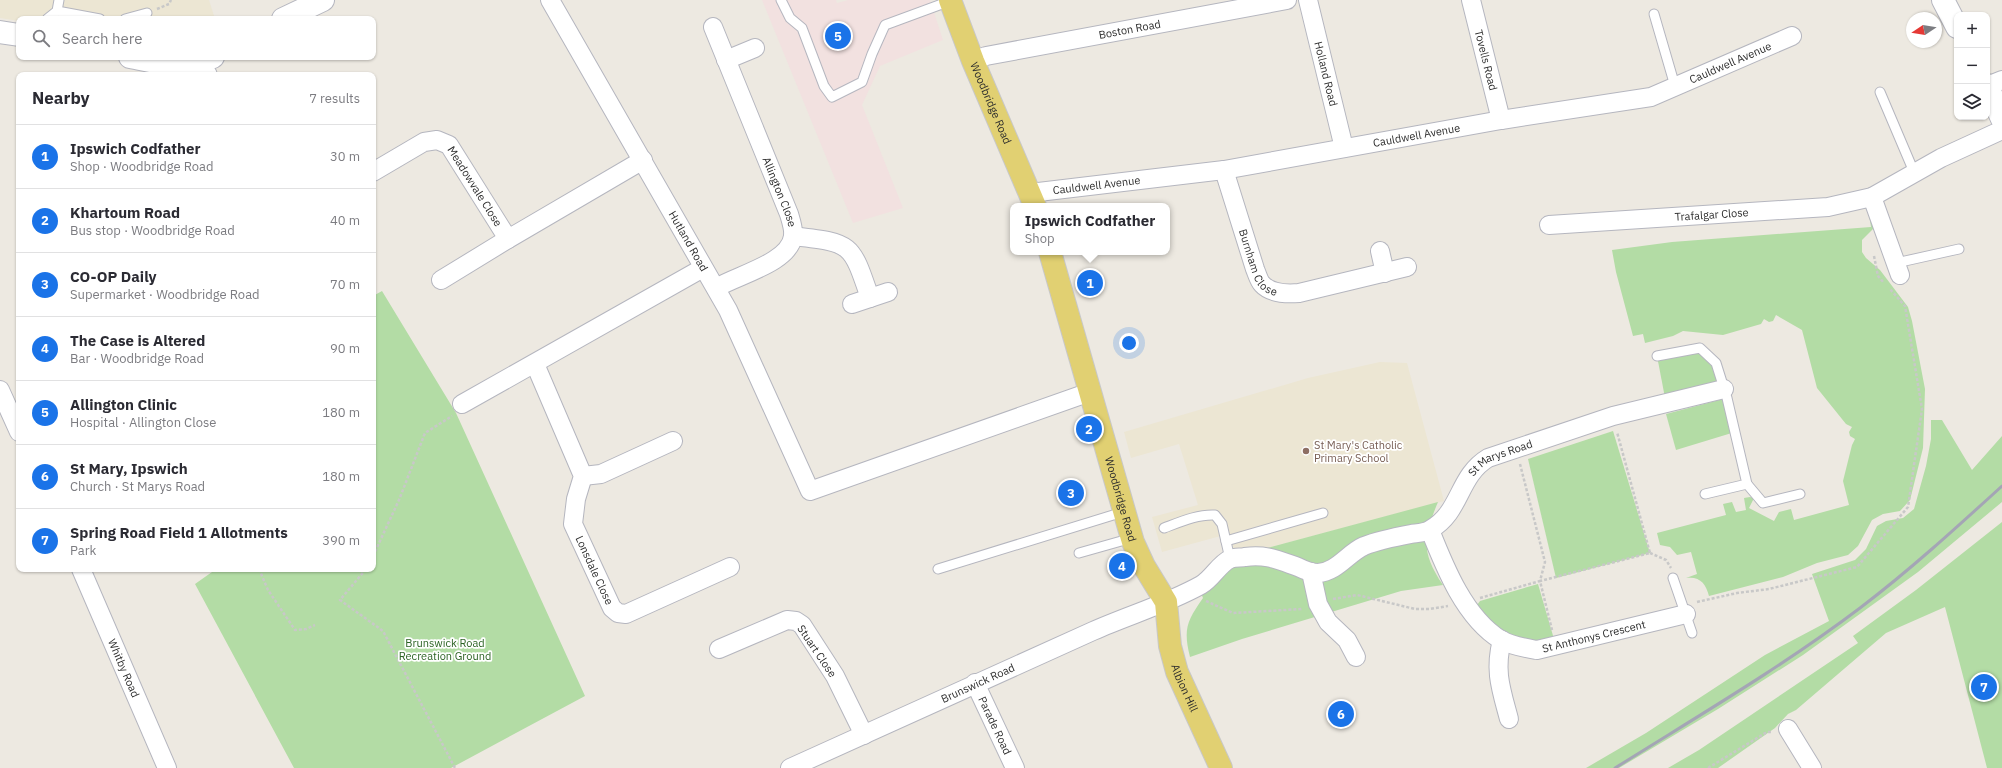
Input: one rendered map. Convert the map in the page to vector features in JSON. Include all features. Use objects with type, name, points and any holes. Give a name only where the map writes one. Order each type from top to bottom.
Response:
[{"type":"main road","name":"Woodbridge Road","points":[[950,1],[973,61],[1032,200]]},
{"type":"main road","name":"Woodbridge Road","points":[[1051,255],[1123,512],[1144,566],[1166,602]]},
{"type":"main road","name":"Albion Hill","points":[[1166,602],[1170,646],[1177,672],[1220,768]]},
{"type":"street","points":[[289,16],[323,0]]},
{"type":"street","name":"Hutland Road","points":[[550,0],[728,310],[810,491],[1090,392]]},
{"type":"street","name":"Boston Road","points":[[973,61],[994,55],[1287,0]]},
{"type":"street","name":"Holland Road","points":[[1308,0],[1344,148]]},
{"type":"street","name":"Tovells Road","points":[[1471,0],[1501,120]]},
{"type":"street","points":[[1943,0],[1954,21]]},
{"type":"street","name":"Allington Close","points":[[713,27],[789,214],[793,236],[787,250],[777,259],[716,288]]},
{"type":"street","points":[[0,32],[16,35]]},
{"type":"street","name":"Cauldwell Avenue","points":[[1032,200],[1224,170],[1501,120],[1651,97],[1792,36]]},
{"type":"street","points":[[726,60],[755,48]]},
{"type":"street","points":[[145,60],[174,66],[207,65]]},
{"type":"street","points":[[1990,85],[2002,80]]},
{"type":"street","points":[[1990,93],[2002,119]]},
{"type":"street","name":"Trafalgar Close","points":[[1549,225],[1802,210],[1828,207],[1872,197],[1914,172],[2002,130]]},
{"type":"street","name":"Meadowvale Close","points":[[376,170],[424,142],[437,140],[449,146],[508,239]]},
{"type":"street","name":"Meadowvale Close","points":[[441,280],[643,160]]},
{"type":"street","name":"Burnham Close","points":[[1224,170],[1255,269],[1262,284],[1273,291],[1285,294],[1299,294],[1407,267]]},
{"type":"street","points":[[1872,197],[1898,269]]},
{"type":"street","points":[[793,236],[840,243],[848,249],[857,260],[870,298]]},
{"type":"street","points":[[1380,251],[1385,273]]},
{"type":"street","points":[[462,404],[703,268]]},
{"type":"street","points":[[852,304],[888,292]]},
{"type":"street","points":[[535,364],[583,476],[601,474],[673,441]]},
{"type":"street","name":"St Marys Road","points":[[1230,559],[1260,555],[1273,558],[1311,572],[1318,573],[1328,571],[1342,563],[1362,547],[1377,540],[1430,530],[1443,521],[1449,514],[1465,480],[1479,463],[1488,458],[1613,416],[1724,389]]},
{"type":"street","points":[[0,390],[16,425]]},
{"type":"street","name":"Lonsdale Close","points":[[583,476],[576,499],[573,524],[612,608],[618,613],[626,614],[730,567]]},
{"type":"street","name":"St Anthonys Crescent","points":[[1430,530],[1442,561],[1465,602],[1483,626],[1502,640],[1517,646],[1537,650],[1686,614]]},
{"type":"street","points":[[1166,602],[1212,578],[1230,559]]},
{"type":"street","name":"Whitby Road","points":[[82,572],[167,768]]},
{"type":"street","points":[[1311,572],[1318,604],[1328,622],[1347,640],[1356,657]]},
{"type":"street","name":"Brunswick Road","points":[[790,768],[976,683],[1135,613],[1166,602]]},
{"type":"street","name":"Stuart Close","points":[[719,649],[787,620],[796,621],[802,626],[835,676],[864,735]]},
{"type":"street","points":[[1502,640],[1497,663],[1498,678],[1509,719]]},
{"type":"street","name":"Parade Road","points":[[976,683],[1015,768]]},
{"type":"street","points":[[1788,729],[1812,768]]},
{"type":"lane","points":[[51,16],[57,11],[59,0]]},
{"type":"lane","points":[[781,0],[790,18],[802,28],[824,86],[832,97],[862,82],[872,54],[886,25],[950,1]]},
{"type":"lane","points":[[57,11],[84,16]]},
{"type":"lane","points":[[136,16],[147,13]]},
{"type":"lane","points":[[1654,14],[1675,86]]},
{"type":"lane","points":[[1880,92],[1914,172]]},
{"type":"lane","points":[[1898,269],[1959,249]]},
{"type":"lane","points":[[1657,356],[1700,348],[1716,363],[1724,389],[1747,484],[1763,503],[1800,494]]},
{"type":"lane","points":[[1705,494],[1747,484]]},
{"type":"lane","points":[[938,569],[1123,512]]},
{"type":"lane","points":[[1226,541],[1323,513]]},
{"type":"lane","points":[[1164,528],[1207,515],[1215,515],[1222,524],[1230,559]]},
{"type":"lane","points":[[1079,553],[1132,538]]},
{"type":"lane","points":[[1673,578],[1692,633]]},
{"type":"path","points":[[147,13],[168,4],[171,0]]},
{"type":"path","points":[[1686,614],[1698,602],[1737,593],[1769,589],[1857,567],[1908,507],[1922,409],[1905,306],[1878,276],[1875,262],[1872,247],[1885,236]]},
{"type":"path","points":[[376,550],[399,500],[425,433],[456,413],[462,404]]},
{"type":"path","points":[[1613,416],[1650,552]]},
{"type":"path","points":[[1516,448],[1545,562],[1540,581],[1556,646]]},
{"type":"path","points":[[1465,602],[1650,552],[1666,560],[1673,578]]},
{"type":"path","points":[[260,572],[268,590],[295,630],[306,629],[315,625]]},
{"type":"path","points":[[363,572],[340,600],[383,631],[454,768]]},
{"type":"path","points":[[1708,768],[1767,732],[1788,729]]},
{"type":"shaded area","points":[[0,0],[209,0],[214,16],[16,16],[16,21],[0,18]]},
{"type":"shaded area","points":[[762,0],[836,0],[837,3],[848,0],[930,0],[943,40],[880,66],[862,105],[903,208],[853,223]]},
{"type":"shaded area","name":"St Mary's Catholic Primary School","points":[[1380,362],[1407,363],[1444,501],[1260,550],[1233,551],[1228,534],[1162,552],[1152,517],[1198,505],[1179,444],[1131,458],[1124,432],[1308,378]]},
{"type":"green space","points":[[1881,213],[1884,218],[1862,240],[1862,252],[1866,258],[1880,270],[1908,307],[1925,389],[1923,448],[1910,500],[1900,511],[1883,514],[1872,520],[1858,546],[1848,555],[1817,563],[1783,577],[1709,596],[1702,582],[1695,578],[1686,578],[1697,574],[1691,552],[1677,555],[1670,547],[1660,545],[1657,533],[1726,515],[1723,504],[1732,502],[1736,512],[1746,510],[1744,498],[1750,497],[1754,498],[1749,508],[1774,521],[1779,512],[1791,509],[1794,520],[1849,505],[1843,481],[1852,445],[1855,439],[1850,436],[1849,432],[1852,427],[1846,424],[1817,388],[1802,330],[1776,315],[1773,321],[1769,322],[1764,319],[1761,324],[1723,335],[1683,331],[1673,336],[1645,343],[1643,334],[1633,336],[1616,272],[1612,250],[1672,242],[1871,227],[1869,214]]},
{"type":"green space","name":"Brunswick Road Recreation Ground","points":[[382,291],[456,413],[585,696],[451,768],[294,768],[195,584],[212,572],[376,572],[376,294]]},
{"type":"green space","points":[[1700,348],[1716,363],[1724,389],[1666,403],[1657,356]]},
{"type":"green space","points":[[1727,398],[1735,432],[1676,450],[1666,414]]},
{"type":"green space","points":[[1931,420],[1942,420],[1972,470],[2002,436],[2002,502],[1918,572],[1803,655],[1718,709],[1619,768],[1586,768],[1646,733],[1765,655],[1829,621],[1812,574],[1855,560],[1866,549],[1877,526],[1886,521],[1903,518],[1914,509],[1926,466],[1931,439]]},
{"type":"green space","points":[[1613,431],[1650,553],[1556,578],[1528,459]]},
{"type":"green space","points":[[1438,502],[1429,526],[1427,545],[1431,563],[1443,585],[1401,591],[1242,639],[1190,657],[1187,639],[1188,626],[1193,613],[1203,598],[1196,580],[1260,550]]},
{"type":"green space","points":[[2002,522],[2002,768],[1987,768],[1945,607],[1886,633],[1796,710],[1788,714],[1775,728],[1718,768],[1668,768],[1699,750],[1858,643],[1853,636],[1916,590]]},
{"type":"green space","points":[[1538,584],[1556,646],[1537,650],[1472,612],[1480,601]]},
{"type":"railway","points":[[1615,768],[1739,691],[1830,630],[1879,594],[1915,564],[2002,486]]},
{"type":"place","name":"Allington Clinic","points":[[838,36]]},
{"type":"place","name":"Ipswich Codfather","points":[[1090,283]]},
{"type":"place","name":"Khartoum Road","points":[[1089,429]]},
{"type":"place","name":"St Mary's Catholic Primary School","points":[[1306,451]]},
{"type":"place","name":"CO-OP Daily","points":[[1071,493]]},
{"type":"place","name":"The Case is Altered","points":[[1122,566]]},
{"type":"place","name":"Spring Road Field 1 Allotments","points":[[1984,687]]},
{"type":"place","name":"St Mary, Ipswich","points":[[1341,714]]}]
